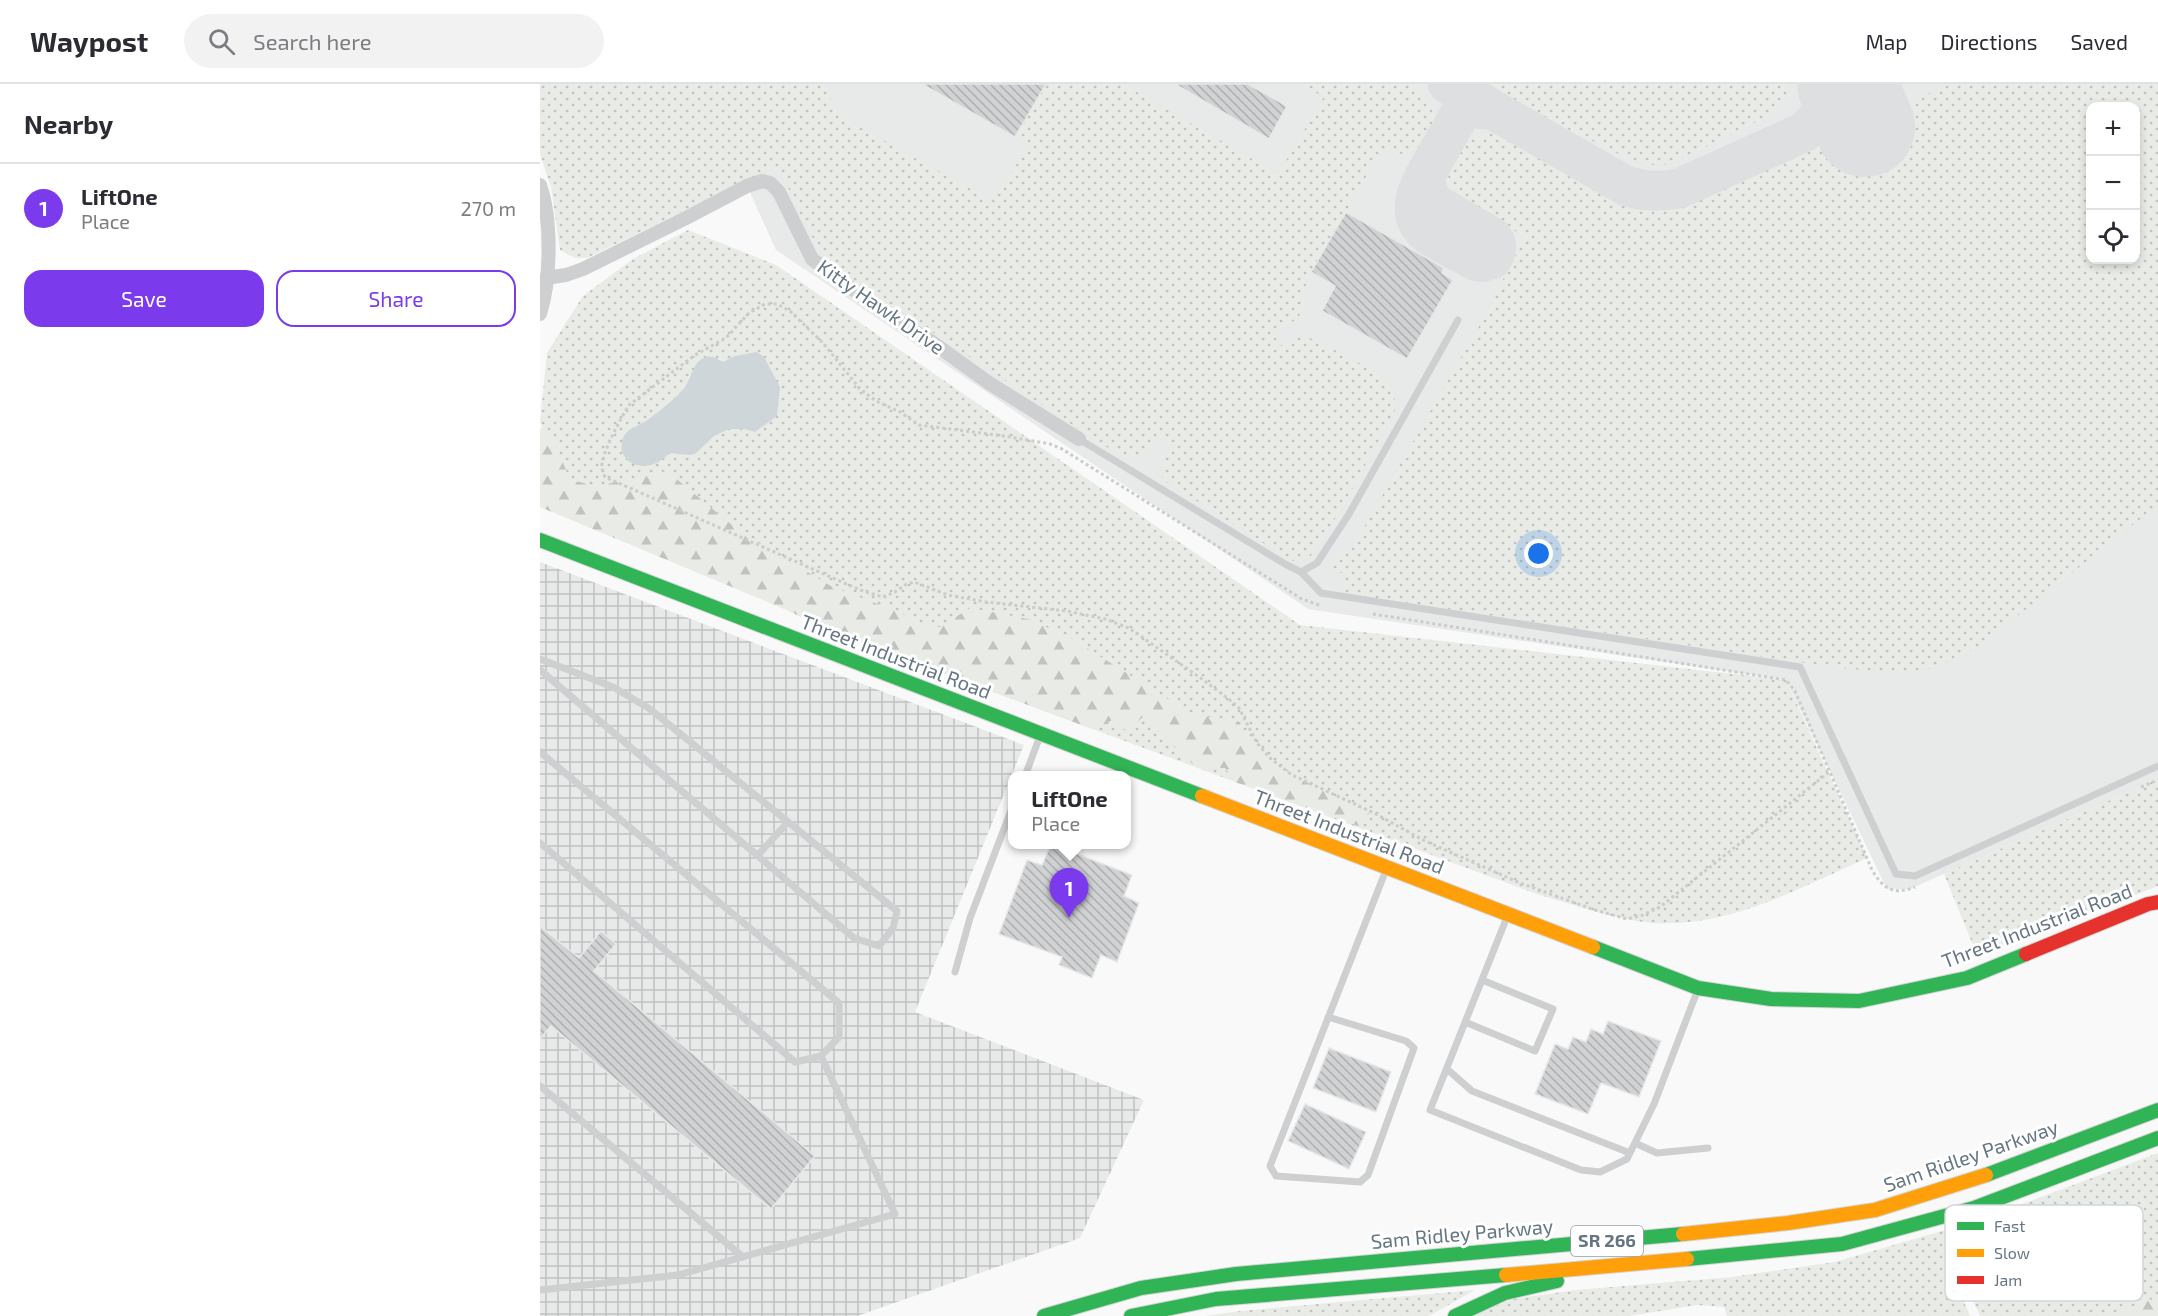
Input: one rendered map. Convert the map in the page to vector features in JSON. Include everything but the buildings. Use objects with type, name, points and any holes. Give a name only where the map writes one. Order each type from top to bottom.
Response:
[{"type":"main road","name":"Threet Industrial Road","points":[[540,540],[1698,988],[1771,999],[1858,1001],[1967,978],[2158,902]]},
{"type":"main road","name":"Sam Ridley Parkway","points":[[1044,1316],[1141,1288],[1236,1274],[1693,1233],[1788,1223],[1875,1209],[1962,1184],[2158,1110]]},
{"type":"main road","name":"SR 266","points":[[1982,1205],[2158,1138]]},
{"type":"main road","name":"SR 266","points":[[1131,1316],[1216,1299],[1636,1264],[1842,1244],[1945,1216]]},
{"type":"main road","points":[[1455,1316],[1505,1293],[1636,1264]]},
{"type":"street","name":"Kitty Hawk Drive","points":[[544,269],[566,275],[583,269],[686,219],[747,186],[762,181],[770,183],[779,192],[812,259],[891,317],[932,342],[989,383],[1079,439]]},
{"type":"street","points":[[540,185],[548,231],[544,269],[546,296],[540,314]]},
{"type":"lane","points":[[1301,572],[1317,563],[1349,514],[1458,320]]},
{"type":"lane","points":[[1079,439],[1301,572],[1321,593],[1800,667],[1896,874],[1915,876],[2158,766]]},
{"type":"lane","points":[[540,660],[613,687],[650,709],[897,911],[893,928],[879,946],[854,938],[540,670]]},
{"type":"lane","points":[[1027,771],[1041,734]]},
{"type":"lane","points":[[540,752],[839,1003],[839,1037],[821,1056],[795,1062],[540,843]]},
{"type":"lane","points":[[954,972],[970,918],[1008,818]]},
{"type":"lane","points":[[758,855],[788,822]]},
{"type":"lane","points":[[1328,1017],[1406,1041],[1414,1048],[1368,1175],[1360,1182],[1276,1176],[1270,1166],[1328,1017],[1387,867]]},
{"type":"lane","points":[[1508,914],[1430,1110],[1581,1170],[1600,1172],[1627,1159],[1654,1104],[1698,988]]},
{"type":"lane","points":[[1465,1022],[1535,1051],[1553,1009],[1482,980]]},
{"type":"lane","points":[[540,1290],[678,1275],[895,1214],[821,1056]]},
{"type":"lane","points":[[1447,1068],[1472,1091],[1630,1153]]},
{"type":"lane","points":[[540,1086],[742,1257]]},
{"type":"lane","points":[[1635,1143],[1658,1153],[1707,1148]]},
{"type":"path","points":[[1325,606],[1302,599],[1062,449],[1050,444],[1004,436],[919,425],[860,389],[823,343],[790,311],[777,304],[765,304],[749,313],[726,338],[695,355],[629,405],[613,437],[602,467],[605,477],[860,590],[882,597],[914,582],[948,595],[1067,612],[1105,619],[1128,628],[1239,708],[1257,743],[1270,758],[1292,775],[1374,813],[1425,841],[1520,883],[1627,919],[1660,907],[1829,772]]},
{"type":"path","points":[[1372,613],[1786,680],[1794,691],[1880,884],[1887,889],[1899,891],[1920,885]]},
{"type":"path","points":[[2137,789],[2158,780]]},
{"type":"shaded area","points":[[701,84],[2158,84],[2158,779],[1910,889],[1887,889],[1786,680],[1308,609],[776,250]]},
{"type":"shaded area","points":[[757,352],[764,357],[780,387],[777,416],[755,432],[745,429],[729,429],[714,436],[695,454],[670,453],[656,463],[644,466],[627,460],[622,449],[626,433],[650,418],[678,395],[685,387],[698,362],[710,357],[723,362],[735,356]]},
{"type":"shaded area","points":[[540,562],[1024,745],[1013,771],[1008,771],[1008,784],[915,1012],[1144,1100],[1080,1238],[857,1316],[540,1316]]},
{"type":"green space","points":[[540,84],[824,84],[833,106],[852,123],[992,201],[1029,146],[1015,137],[1046,84],[1123,84],[1278,174],[1324,97],[1301,84],[1414,84],[1424,95],[1434,116],[1429,134],[1418,148],[1407,154],[1382,149],[1311,272],[1302,295],[1306,305],[1297,319],[1273,332],[1280,346],[1304,335],[1372,370],[1392,389],[1395,410],[1342,508],[1310,557],[1301,562],[1290,560],[1162,479],[1163,461],[1172,445],[1162,438],[1142,458],[1123,457],[834,267],[809,231],[779,165],[587,258],[575,258],[560,250],[551,187],[540,154]]},
{"type":"green space","points":[[1482,84],[1791,84],[1780,103],[1758,121],[1687,156],[1662,165],[1654,165],[1645,164],[1620,154],[1539,115]]},
{"type":"green space","points":[[1951,84],[2158,84],[2158,505],[1979,646],[1937,667],[1897,673],[1832,667],[1343,593],[1346,574],[1328,569],[1339,552],[1350,552],[1494,300],[1525,237],[1480,212],[1453,186],[1447,174],[1454,157],[1466,142],[1495,131],[1605,194],[1633,207],[1666,210],[1687,204],[1912,105],[1928,94]]},
{"type":"green space","points":[[688,230],[776,265],[1300,625],[1786,680],[1867,858],[1782,896],[1723,916],[1693,922],[1662,923],[1607,915],[1537,894],[829,631],[669,552],[563,480],[540,422],[547,353],[583,296],[633,259]]},
{"type":"green space","points":[[540,428],[550,431],[570,480],[597,486],[667,471],[739,531],[831,586],[880,605],[891,606],[919,625],[940,627],[970,608],[1028,619],[1071,638],[1193,715],[1237,720],[1250,742],[1292,775],[1369,813],[1366,823],[1358,826],[1235,782],[1225,768],[1196,767],[1143,717],[1127,731],[1112,720],[1095,730],[899,657],[540,507]]},
{"type":"green space","points":[[2158,779],[2158,886],[1991,951],[1973,945],[1944,874]]},
{"type":"green space","points":[[2158,1153],[2158,1316],[1980,1316],[1973,1301],[2143,1301],[2143,1205],[2020,1205]]},
{"type":"green space","points":[[1945,1230],[1945,1301],[1964,1301],[1970,1316],[1727,1316],[1724,1307],[1697,1305],[1629,1316],[1471,1316],[1513,1299],[1576,1290],[1732,1277],[1835,1262]]},
{"type":"green space","points":[[1475,1290],[1429,1316],[1206,1316],[1240,1311]]},
{"type":"green space","points":[[2158,1297],[2158,1316],[2106,1316]]},
{"type":"taxiway","points":[[1448,84],[1626,186],[1653,191],[1680,188],[1804,132],[1816,120],[1822,108],[1872,84]]},
{"type":"taxiway","points":[[1427,172],[1418,191],[1415,207],[1416,219],[1423,229],[1445,245],[1476,261],[1492,259],[1496,248],[1492,237],[1435,204],[1428,192],[1426,181],[1427,172],[1460,114],[1470,108],[1493,110]]},
{"type":"runway","points":[[1847,84],[1865,127]]},
{"type":"traffic: fast","points":[[540,540],[1202,796]]},
{"type":"traffic: fast","points":[[1593,947],[1698,988],[1771,999],[1859,1001],[1967,978],[2026,954]]},
{"type":"traffic: fast","points":[[1986,1175],[2158,1110]]},
{"type":"traffic: fast","points":[[1982,1205],[2158,1138]]},
{"type":"traffic: fast","points":[[1687,1259],[1842,1244],[1945,1216]]},
{"type":"traffic: fast","points":[[1044,1316],[1141,1288],[1236,1274],[1683,1234]]},
{"type":"traffic: fast","points":[[1131,1316],[1216,1299],[1506,1275]]},
{"type":"traffic: fast","points":[[1455,1316],[1505,1293],[1557,1281]]},
{"type":"traffic: slow","points":[[1202,796],[1593,947]]},
{"type":"traffic: slow","points":[[1683,1234],[1788,1223],[1875,1210],[1986,1175]]},
{"type":"traffic: slow","points":[[1506,1275],[1687,1259]]},
{"type":"traffic: jam","points":[[2026,954],[2148,904],[2158,902]]},
{"type":"place","name":"LiftOne","points":[[1069,918]]}]
